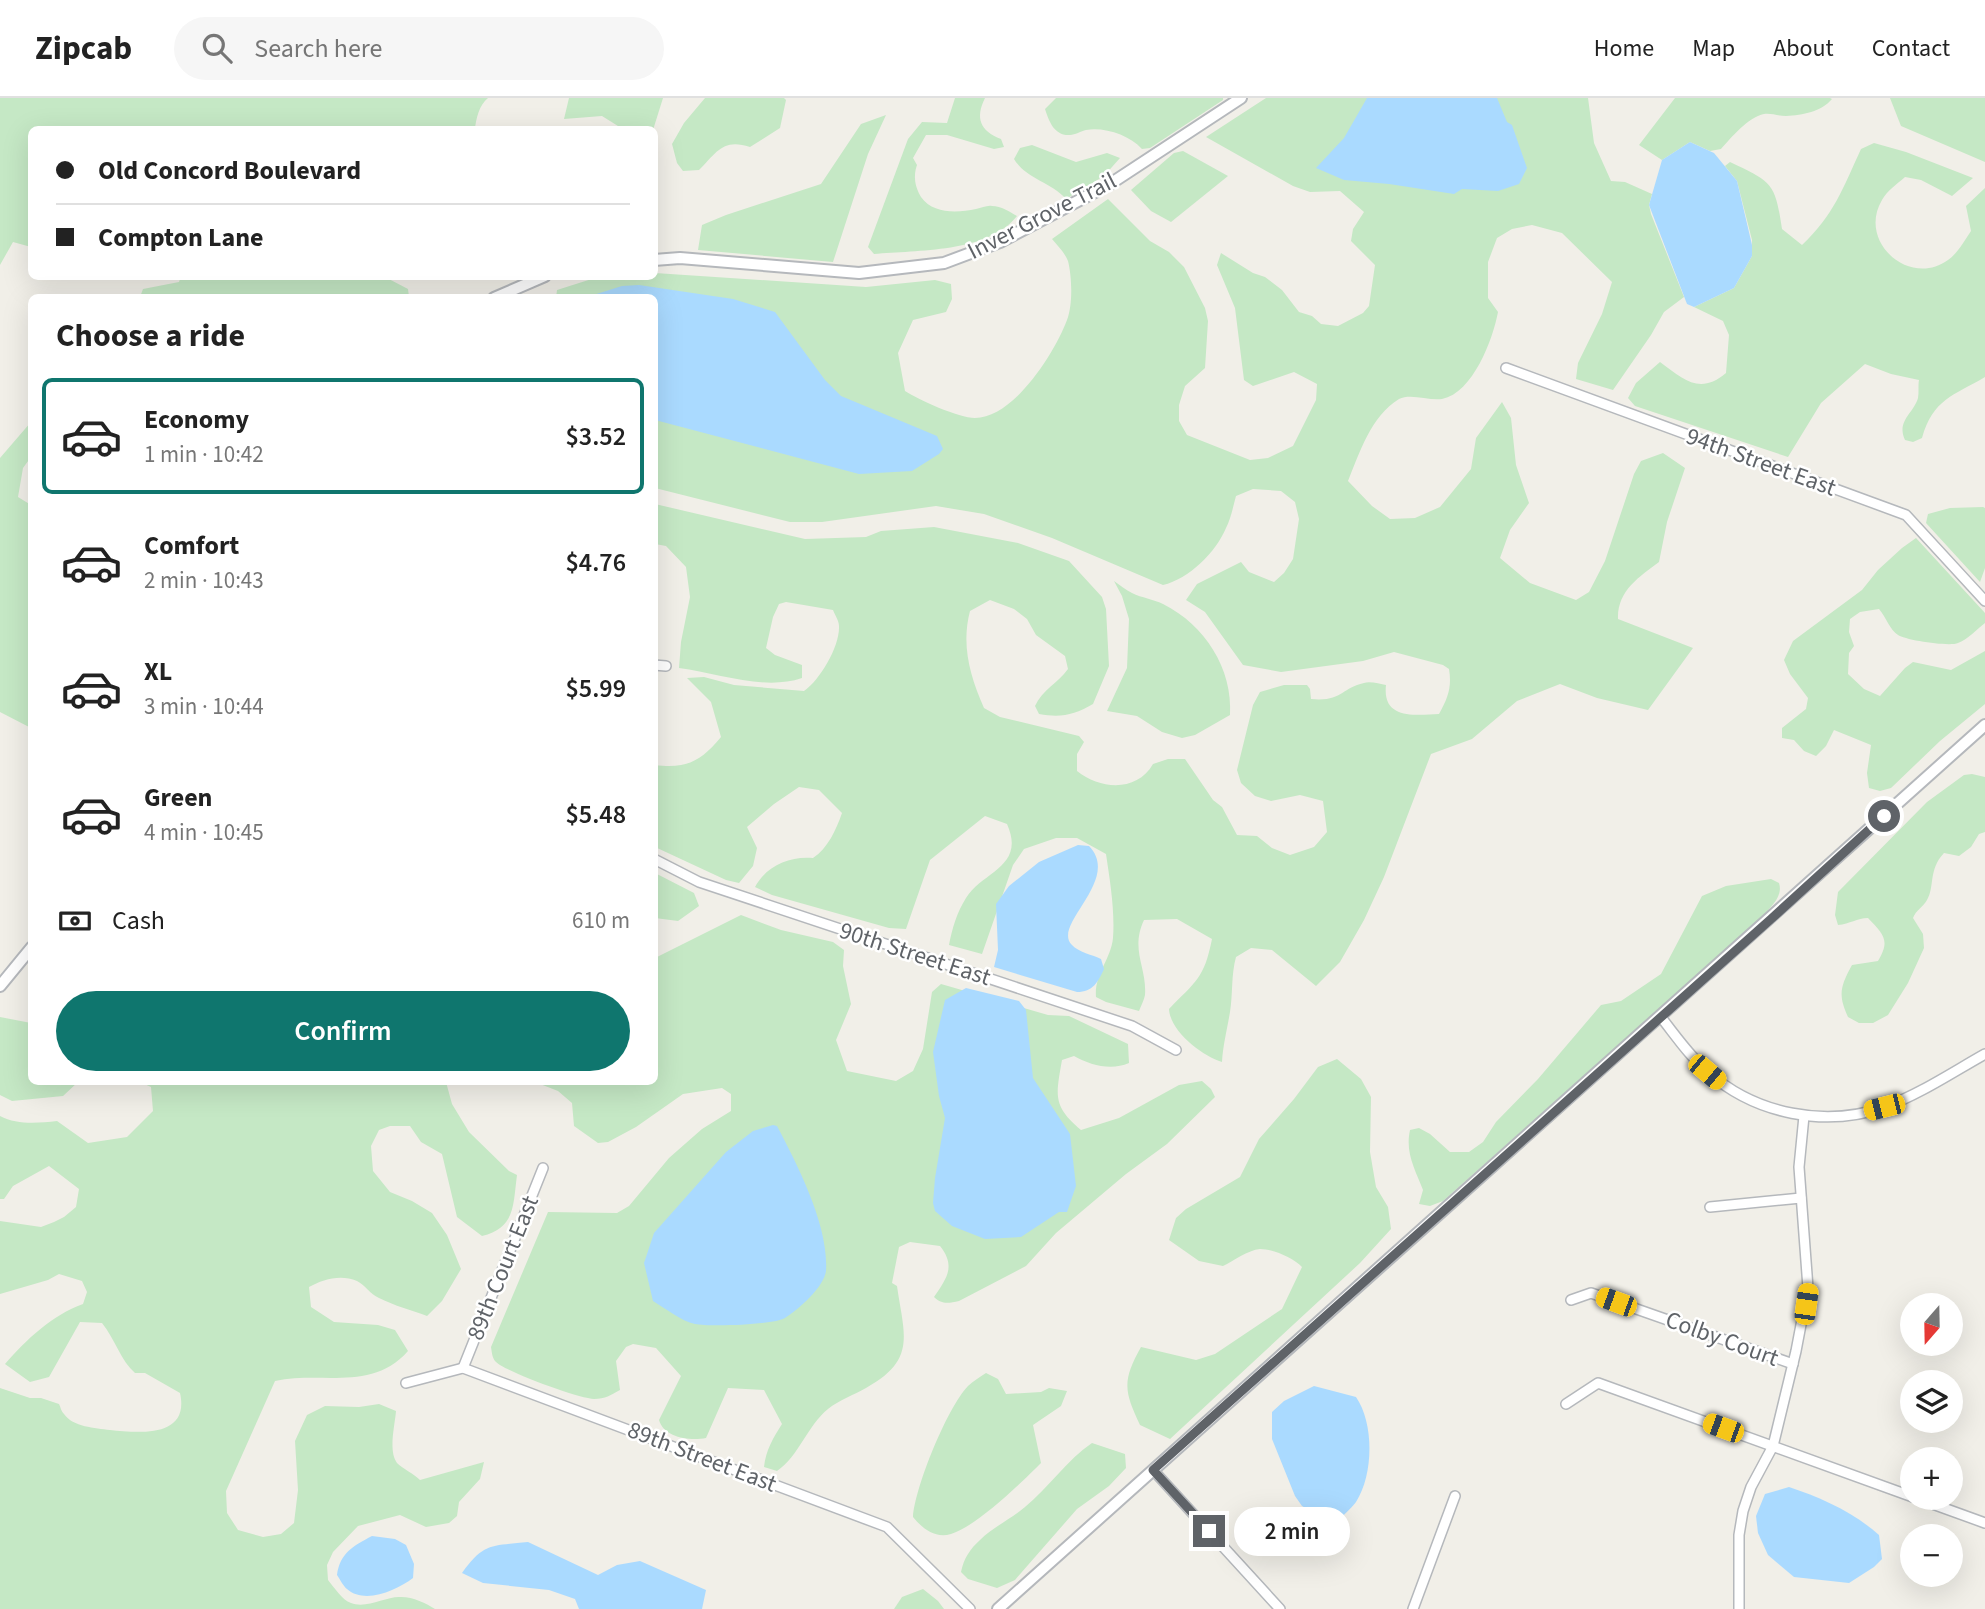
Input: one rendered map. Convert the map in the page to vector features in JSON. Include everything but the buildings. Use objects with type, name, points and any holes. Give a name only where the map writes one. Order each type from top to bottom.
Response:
[{"type":"street","name":"Inver Grove Trail","points":[[658,260],[680,258],[859,272],[944,263],[1000,242],[1110,184],[1241,98]]},
{"type":"street","points":[[503,294],[536,280]]},
{"type":"street","name":"94th Street East","points":[[1506,368],[1906,515],[1985,601]]},
{"type":"street","points":[[658,665],[666,666]]},
{"type":"street","points":[[998,1609],[1985,725]]},
{"type":"street","name":"90th Street East","points":[[658,861],[699,882],[1132,1026],[1176,1050]]},
{"type":"street","points":[[0,986],[28,952]]},
{"type":"street","points":[[1660,1016],[1694,1058],[1721,1083],[1737,1094],[1770,1109],[1804,1116],[1832,1117],[1884,1107],[1985,1054]]},
{"type":"street","points":[[1739,1609],[1739,1535],[1743,1511],[1751,1487],[1773,1446],[1808,1288],[1799,1167],[1804,1116]]},
{"type":"street","name":"89th Court East","points":[[463,1368],[543,1168]]},
{"type":"street","points":[[1710,1207],[1801,1198]]},
{"type":"street","name":"Colby Court","points":[[1571,1300],[1591,1293],[1793,1364]]},
{"type":"street","points":[[406,1384],[463,1368]]},
{"type":"street","name":"89th Street East","points":[[463,1368],[887,1527],[970,1609]]},
{"type":"street","points":[[1566,1404],[1598,1383],[1900,1492]]},
{"type":"street","points":[[1153,1470],[1280,1609]]},
{"type":"street","points":[[1413,1609],[1455,1496]]},
{"type":"street","points":[[1950,1510],[1985,1523]]},
{"type":"green space","points":[[0,98],[488,98],[480,108],[476,126],[28,126],[28,246],[13,242],[0,265]]},
{"type":"green space","points":[[569,98],[663,98],[654,126],[618,126],[602,116],[564,119]]},
{"type":"green space","points":[[705,98],[786,100],[780,128],[750,147],[733,144],[721,148],[699,170],[683,171],[677,163],[672,144],[684,123]]},
{"type":"green space","points":[[955,98],[985,98],[980,112],[981,123],[988,132],[1001,139],[1004,147],[994,149],[947,135],[926,135],[913,158],[917,165],[916,185],[921,197],[932,207],[946,211],[995,206],[1017,216],[1004,228],[970,243],[930,250],[874,254],[868,247],[908,139],[922,122],[947,123]]},
{"type":"green space","points":[[1056,98],[1223,100],[1150,148],[1142,149],[1124,136],[1109,131],[1093,129],[1070,135],[1060,133],[1050,123],[1045,109]]},
{"type":"green space","points":[[1266,98],[1588,98],[1594,143],[1611,181],[1625,182],[1652,194],[1649,205],[1651,214],[1684,297],[1664,312],[1613,390],[1576,379],[1578,363],[1602,314],[1612,282],[1562,233],[1532,225],[1512,229],[1497,238],[1488,262],[1488,298],[1498,312],[1492,336],[1472,376],[1453,395],[1442,399],[1404,397],[1389,406],[1374,425],[1348,481],[1372,506],[1390,519],[1415,518],[1440,507],[1471,469],[1476,438],[1502,402],[1511,418],[1516,465],[1529,503],[1510,530],[1500,558],[1530,583],[1576,600],[1589,592],[1605,561],[1634,474],[1641,461],[1663,453],[1685,468],[1667,522],[1659,562],[1625,593],[1618,619],[1693,648],[1648,710],[1597,698],[1560,684],[1517,701],[1472,739],[1431,754],[1384,877],[1340,962],[1316,986],[1272,950],[1251,948],[1236,957],[1222,1062],[1188,1042],[1171,1017],[1169,1009],[1202,971],[1212,939],[1177,919],[1144,920],[1140,931],[1139,950],[1145,995],[1139,1011],[1096,997],[1098,981],[1112,946],[1111,885],[1106,854],[1077,838],[1056,838],[1024,849],[1013,865],[982,954],[949,945],[955,921],[966,898],[1000,867],[1011,850],[1007,824],[985,816],[930,860],[906,929],[889,928],[772,895],[755,887],[773,868],[788,860],[813,858],[827,844],[842,813],[819,790],[799,787],[747,827],[757,848],[753,866],[739,883],[726,880],[658,848],[658,765],[676,766],[692,762],[707,752],[721,737],[711,702],[687,678],[704,677],[734,685],[804,691],[828,662],[839,626],[833,610],[786,602],[779,604],[766,648],[775,655],[802,665],[802,678],[787,682],[741,680],[679,668],[690,597],[686,567],[666,546],[658,545],[658,505],[805,539],[866,537],[881,531],[934,527],[1018,543],[1069,561],[1102,597],[1106,609],[1109,666],[1093,704],[1067,715],[1039,714],[1035,706],[1038,700],[1068,669],[1065,656],[1036,635],[1027,619],[1014,609],[990,600],[970,611],[966,636],[971,672],[984,708],[1000,717],[1079,736],[1084,742],[1077,754],[1077,771],[1107,785],[1128,784],[1138,780],[1153,764],[1168,759],[1185,759],[1213,800],[1222,807],[1237,835],[1257,836],[1272,848],[1290,855],[1314,847],[1327,832],[1323,801],[1300,795],[1271,801],[1255,796],[1241,783],[1237,770],[1253,705],[1260,692],[1284,685],[1307,685],[1311,699],[1321,699],[1335,697],[1356,685],[1372,682],[1386,685],[1386,696],[1395,710],[1411,714],[1439,714],[1450,687],[1449,669],[1394,652],[1363,661],[1281,672],[1243,665],[1205,612],[1186,600],[1197,584],[1241,562],[1249,572],[1274,582],[1284,573],[1293,559],[1299,519],[1295,502],[1281,491],[1253,489],[1236,496],[1226,528],[1209,555],[1192,571],[1163,585],[1052,538],[984,514],[936,506],[822,522],[790,522],[658,489],[658,294],[556,294],[557,290],[589,280],[658,280],[658,273],[866,287],[935,280],[951,284],[952,299],[946,312],[913,320],[898,353],[905,391],[939,408],[975,418],[990,415],[1018,395],[1053,349],[1067,320],[1071,290],[1068,261],[1052,239],[1108,199],[1150,241],[1169,252],[1184,267],[1205,308],[1208,321],[1205,368],[1185,386],[1179,405],[1179,421],[1187,435],[1250,460],[1268,458],[1293,446],[1316,400],[1317,384],[1294,372],[1253,386],[1244,380],[1235,308],[1217,265],[1221,253],[1253,273],[1265,277],[1282,290],[1299,312],[1312,316],[1321,324],[1338,326],[1363,313],[1369,306],[1375,265],[1351,241],[1353,229],[1364,212],[1340,191],[1310,192],[1293,186],[1206,137]]},
{"type":"green space","points":[[1675,98],[1832,99],[1823,107],[1805,114],[1758,116],[1740,128],[1721,149],[1710,151],[1690,142],[1662,160],[1639,145]]},
{"type":"green space","points":[[1890,98],[1985,98],[1985,162],[1901,126]]},
{"type":"green space","points":[[886,115],[868,154],[833,262],[698,250],[702,225],[821,184],[861,124]]},
{"type":"green space","points":[[1874,143],[1906,152],[1973,178],[1952,196],[1921,180],[1905,177],[1882,200],[1876,216],[1876,231],[1891,256],[1904,264],[1918,268],[1933,267],[1952,257],[1971,231],[1966,206],[1985,188],[1985,377],[1954,394],[1938,407],[1922,438],[1913,442],[1905,440],[1903,428],[1918,398],[1919,380],[1891,374],[1865,364],[1821,403],[1788,457],[1635,406],[1628,398],[1636,383],[1660,362],[1685,379],[1700,384],[1717,380],[1726,373],[1729,335],[1723,321],[1694,307],[1734,288],[1752,256],[1752,240],[1737,181],[1725,166],[1730,162],[1755,174],[1769,185],[1777,202],[1782,229],[1802,245],[1830,212],[1861,149]]},
{"type":"green space","points":[[1032,145],[1076,162],[1107,153],[1120,158],[1104,176],[1066,199],[1025,171],[1014,159],[1020,148]]},
{"type":"green space","points":[[1183,151],[1228,176],[1171,222],[1151,211],[1131,190],[1174,153]]},
{"type":"green space","points":[[391,280],[408,289],[409,294],[141,294],[143,289],[179,282]]},
{"type":"green space","points":[[28,425],[28,461],[23,468],[18,497],[28,503],[28,726],[0,712],[0,458]]},
{"type":"green space","points":[[1983,507],[1985,568],[1980,582],[1926,523],[1928,514],[1950,508]]},
{"type":"green space","points":[[1916,538],[1985,613],[1985,623],[1958,643],[1937,644],[1898,635],[1879,609],[1860,612],[1850,619],[1849,632],[1854,646],[1849,653],[1848,674],[1864,689],[1880,696],[1913,662],[1951,670],[1985,651],[1985,704],[1940,741],[1891,788],[1880,791],[1869,788],[1867,773],[1871,745],[1834,730],[1826,746],[1816,756],[1804,751],[1794,740],[1782,738],[1782,728],[1806,709],[1808,698],[1790,674],[1784,660],[1793,641],[1862,590],[1878,570]]},
{"type":"green space","points":[[1114,581],[1132,593],[1159,602],[1178,613],[1203,636],[1221,665],[1227,681],[1230,715],[1195,735],[1182,738],[1162,732],[1137,716],[1107,711],[1127,668],[1129,619]]},
{"type":"green space","points":[[1964,775],[1985,777],[1985,832],[1979,834],[1971,847],[1959,856],[1944,853],[1939,859],[1929,895],[1913,918],[1923,934],[1924,948],[1908,983],[1888,1015],[1873,1023],[1859,1023],[1848,1017],[1842,997],[1843,985],[1852,965],[1878,961],[1885,942],[1868,918],[1838,925],[1835,915],[1838,892],[1927,802]]},
{"type":"green space","points":[[658,875],[694,893],[699,906],[678,921],[658,918]]},
{"type":"green space","points":[[1771,879],[1779,883],[1779,894],[1774,904],[1758,921],[1443,1201],[1430,1206],[1419,1204],[1423,1190],[1410,1154],[1410,1130],[1419,1128],[1430,1134],[1450,1152],[1469,1152],[1483,1142],[1496,1122],[1538,1079],[1601,1005],[1621,1001],[1661,974],[1702,896],[1726,886]]},
{"type":"green space","points":[[741,915],[781,930],[833,942],[844,950],[843,966],[851,1004],[836,1040],[847,1071],[896,1081],[913,1071],[923,1049],[932,992],[941,984],[1048,1015],[1069,1016],[1128,1044],[1129,1063],[1115,1067],[1101,1066],[1074,1056],[1062,1060],[1058,1099],[1065,1114],[1081,1130],[1119,1118],[1179,1085],[1202,1081],[1215,1097],[1167,1144],[1126,1174],[1056,1233],[1026,1266],[959,1301],[949,1303],[934,1297],[943,1284],[949,1266],[940,1246],[910,1242],[899,1247],[892,1283],[897,1286],[904,1332],[900,1356],[882,1378],[828,1409],[785,1465],[777,1471],[764,1467],[770,1444],[782,1424],[764,1390],[728,1388],[706,1438],[678,1437],[666,1431],[659,1420],[681,1376],[656,1348],[633,1344],[626,1347],[616,1361],[620,1390],[594,1399],[574,1395],[514,1372],[496,1362],[491,1347],[548,1212],[617,1213],[629,1206],[669,1158],[702,1129],[731,1111],[731,1094],[722,1088],[683,1094],[636,1127],[608,1142],[598,1143],[574,1126],[572,1103],[558,1091],[543,1085],[658,1085],[658,956]]},
{"type":"green space","points":[[0,1017],[28,1022],[28,1085],[75,1085],[63,1096],[12,1101],[0,1095]]},
{"type":"green space","points":[[1337,1059],[1361,1079],[1371,1097],[1370,1152],[1376,1187],[1388,1207],[1391,1229],[1360,1263],[1170,1439],[1140,1425],[1127,1386],[1141,1347],[1196,1360],[1215,1354],[1282,1309],[1302,1267],[1293,1260],[1277,1252],[1260,1249],[1223,1266],[1199,1261],[1169,1240],[1176,1218],[1186,1209],[1240,1177],[1259,1139],[1318,1067]]},
{"type":"green space","points":[[147,1085],[447,1085],[452,1104],[469,1132],[509,1171],[517,1175],[513,1205],[507,1221],[493,1232],[482,1236],[457,1217],[442,1154],[421,1142],[410,1126],[390,1126],[379,1130],[371,1146],[373,1171],[390,1192],[432,1213],[447,1235],[461,1269],[442,1301],[427,1316],[379,1298],[351,1279],[332,1278],[309,1287],[311,1307],[334,1322],[378,1325],[395,1330],[408,1351],[394,1364],[379,1372],[362,1376],[275,1381],[226,1491],[227,1513],[238,1530],[263,1537],[281,1534],[294,1523],[298,1490],[295,1441],[307,1415],[325,1406],[359,1407],[379,1404],[396,1411],[392,1445],[394,1458],[399,1465],[420,1480],[484,1462],[480,1479],[459,1502],[457,1516],[449,1523],[426,1527],[400,1515],[358,1526],[333,1552],[327,1565],[328,1580],[341,1596],[351,1603],[363,1605],[404,1597],[418,1600],[435,1609],[0,1609],[0,1388],[59,1404],[63,1413],[73,1422],[110,1430],[135,1432],[160,1429],[177,1418],[181,1408],[180,1393],[145,1373],[135,1373],[130,1368],[102,1323],[80,1322],[49,1377],[30,1382],[5,1364],[40,1329],[83,1304],[87,1292],[82,1281],[59,1274],[48,1280],[0,1294],[0,1221],[41,1227],[54,1222],[76,1207],[79,1189],[49,1166],[13,1186],[4,1199],[0,1199],[0,1116],[20,1122],[57,1121],[88,1143],[127,1137],[153,1111],[151,1087]]},
{"type":"green space","points":[[986,1373],[998,1379],[1006,1394],[1041,1392],[1049,1388],[1067,1391],[1061,1406],[1033,1425],[1041,1463],[973,1522],[951,1534],[934,1534],[913,1517],[919,1487],[933,1448],[951,1412],[968,1386]]},
{"type":"green space","points":[[1092,1443],[1125,1454],[1126,1468],[1109,1486],[1077,1509],[1015,1580],[997,1588],[968,1579],[961,1572],[973,1547],[1025,1507],[1074,1457]]},
{"type":"green space","points":[[923,1589],[944,1609],[894,1609],[902,1597]]},
{"type":"water","points":[[1367,98],[1497,98],[1507,122],[1512,125],[1527,168],[1519,184],[1498,191],[1462,189],[1454,194],[1344,180],[1316,168],[1344,138]]},
{"type":"water","points":[[1690,142],[1714,153],[1737,181],[1752,245],[1752,256],[1734,288],[1694,307],[1687,304],[1649,205],[1662,160]]},
{"type":"water","points":[[639,285],[733,299],[775,312],[825,380],[841,396],[937,436],[943,449],[912,471],[859,474],[658,421],[658,294],[597,294],[622,286]]},
{"type":"water","points":[[1078,845],[1089,846],[1097,859],[1097,873],[1093,887],[1070,926],[1068,936],[1072,945],[1101,959],[1104,969],[1097,982],[1087,990],[1077,992],[994,967],[998,950],[996,904],[1009,886],[1039,862]]},
{"type":"water","points":[[966,988],[1019,1001],[1026,1010],[1033,1078],[1070,1134],[1076,1186],[1067,1212],[1059,1212],[1021,1237],[985,1239],[952,1226],[935,1211],[933,1203],[945,1118],[933,1052],[945,1000]]},
{"type":"water","points":[[777,1126],[794,1159],[823,1235],[826,1271],[821,1284],[803,1304],[778,1320],[755,1324],[714,1325],[695,1324],[684,1320],[653,1301],[644,1263],[654,1233],[726,1152],[753,1131]]},
{"type":"water","points":[[1314,1386],[1356,1397],[1369,1434],[1369,1463],[1362,1491],[1354,1505],[1337,1522],[1329,1521],[1302,1506],[1295,1496],[1272,1439],[1272,1412],[1284,1401]]},
{"type":"water","points":[[1789,1487],[1837,1506],[1859,1519],[1879,1535],[1882,1559],[1849,1583],[1794,1577],[1768,1555],[1758,1533],[1756,1516],[1765,1494]]},
{"type":"water","points":[[372,1536],[395,1539],[406,1545],[414,1564],[413,1578],[381,1594],[354,1594],[337,1575],[339,1567],[348,1551]]},
{"type":"water","points":[[528,1542],[598,1575],[617,1565],[640,1561],[706,1590],[702,1609],[579,1609],[575,1599],[549,1590],[483,1583],[462,1573],[477,1556],[490,1547]]},
{"type":"route","points":[[1209,1531],[1153,1470],[1884,816]]}]
